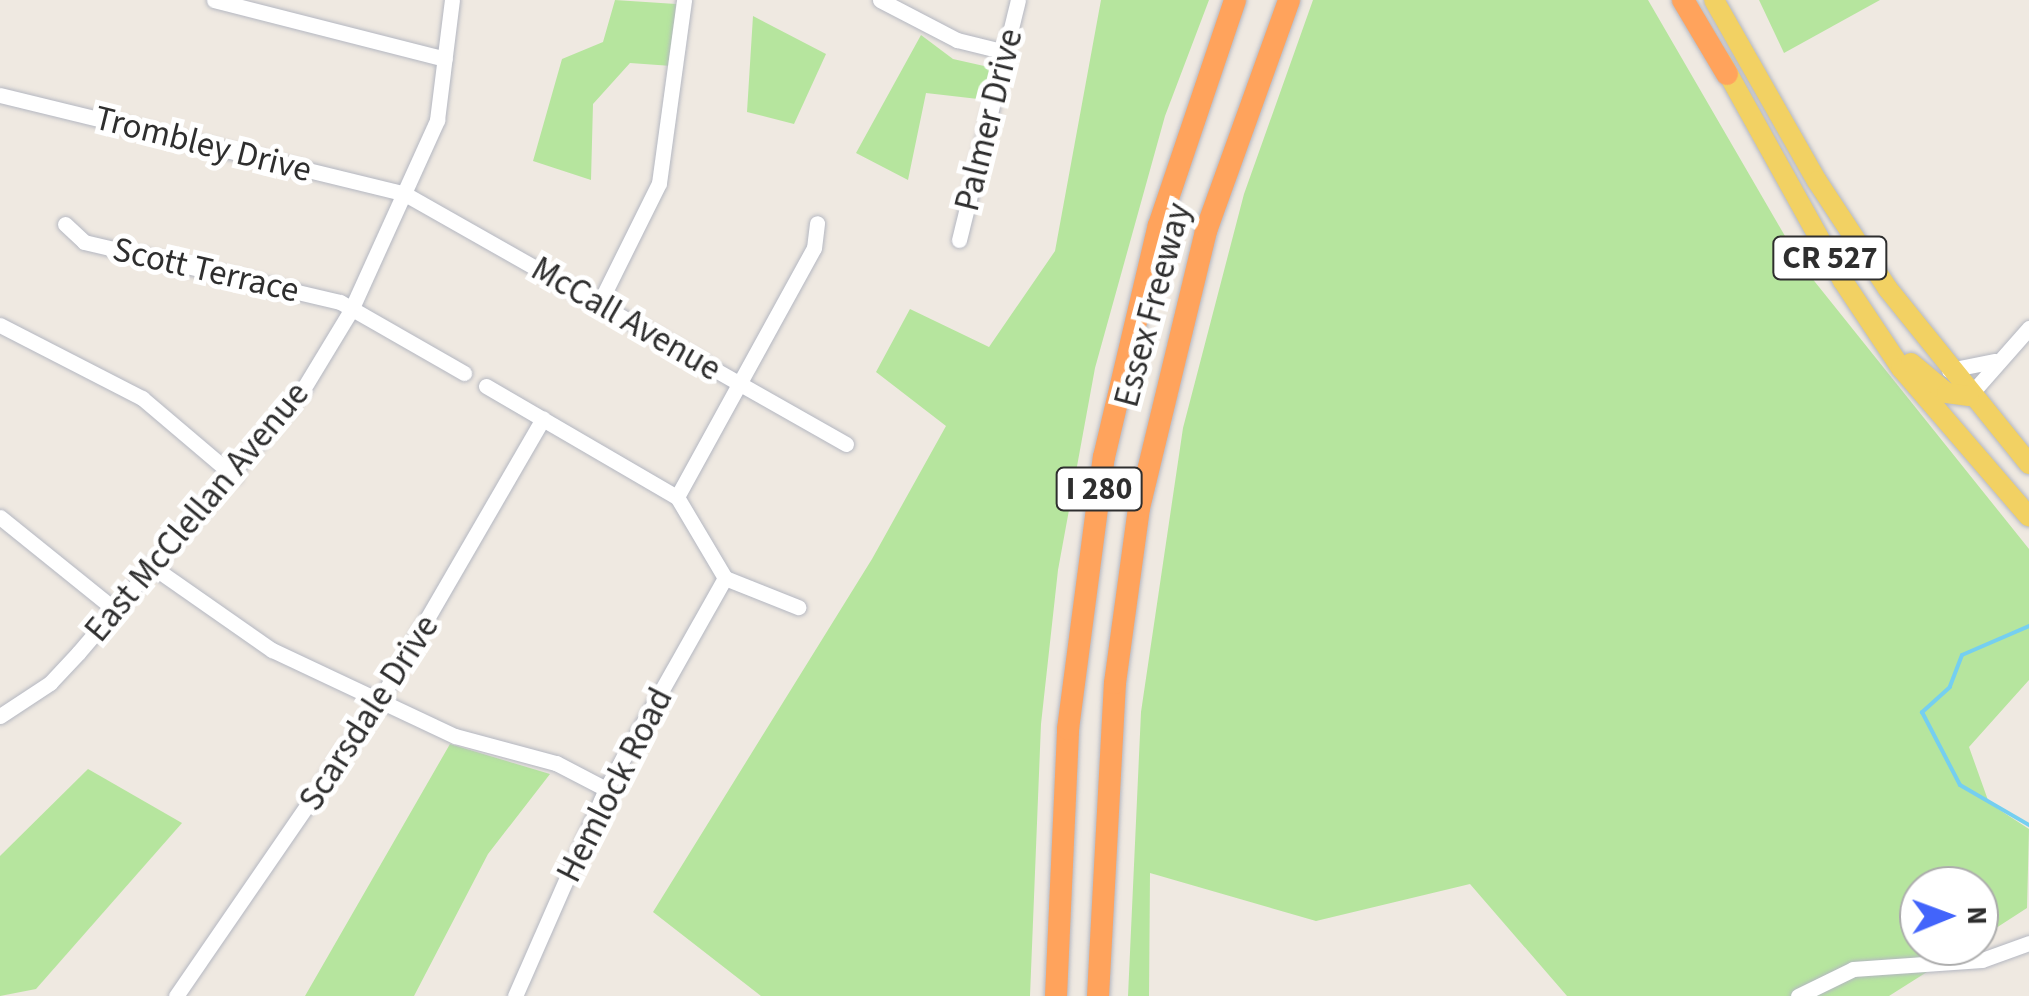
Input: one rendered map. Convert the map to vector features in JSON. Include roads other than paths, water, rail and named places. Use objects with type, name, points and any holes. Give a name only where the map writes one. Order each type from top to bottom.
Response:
[{"type":"highway","points":[[1196,104],[1225,0]]},
{"type":"highway","name":"Essex Freeway","points":[[1056,996],[1068,729],[1104,457],[1159,225],[1196,104],[1236,0]]},
{"type":"highway","name":"Essex Freeway","points":[[1098,996],[1115,684],[1139,508],[1206,231],[1257,82],[1292,0]]},
{"type":"highway","points":[[1683,0],[1727,74]]},
{"type":"main road","name":"CR 527","points":[[1694,0],[1727,74],[1813,228],[1900,368],[2029,517]]},
{"type":"main road","name":"CR 527","points":[[1714,0],[1817,181],[1968,396],[2029,464]]},
{"type":"main road","points":[[1813,228],[1914,366],[1947,394],[1968,396]]},
{"type":"street","points":[[215,0],[445,59]]},
{"type":"street","name":"East McClellan Avenue","points":[[0,716],[50,683],[283,418],[351,310],[437,120],[452,0]]},
{"type":"street","points":[[599,304],[660,184],[684,0]]},
{"type":"street","points":[[880,0],[957,40],[1006,52]]},
{"type":"street","name":"Palmer Drive","points":[[960,240],[1018,0]]},
{"type":"street","name":"Trombley Drive","points":[[0,95],[405,194]]},
{"type":"street","name":"McCall Avenue","points":[[405,194],[846,444]]},
{"type":"street","points":[[677,497],[814,248],[817,223]]},
{"type":"street","name":"Scott Terrace","points":[[65,224],[84,242],[351,310],[464,374]]},
{"type":"street","points":[[0,326],[142,398],[234,476]]},
{"type":"street","points":[[1968,396],[1995,361],[2029,328]]},
{"type":"street","points":[[1949,370],[1995,361]]},
{"type":"street","points":[[486,386],[677,497],[725,578],[798,607]]},
{"type":"street","name":"Scarsdale Drive","points":[[176,996],[381,698],[543,418]]},
{"type":"street","points":[[0,517],[114,609]]},
{"type":"street","points":[[150,565],[272,650],[456,736],[556,763],[606,789]]},
{"type":"street","name":"Hemlock Road","points":[[515,996],[606,789],[725,578]]},
{"type":"street","points":[[1798,996],[1853,969],[1982,960],[2029,943]]},
{"type":"waterway","points":[[2029,626],[1962,655],[1950,687],[1922,712],[1960,785],[2029,825]]}]
